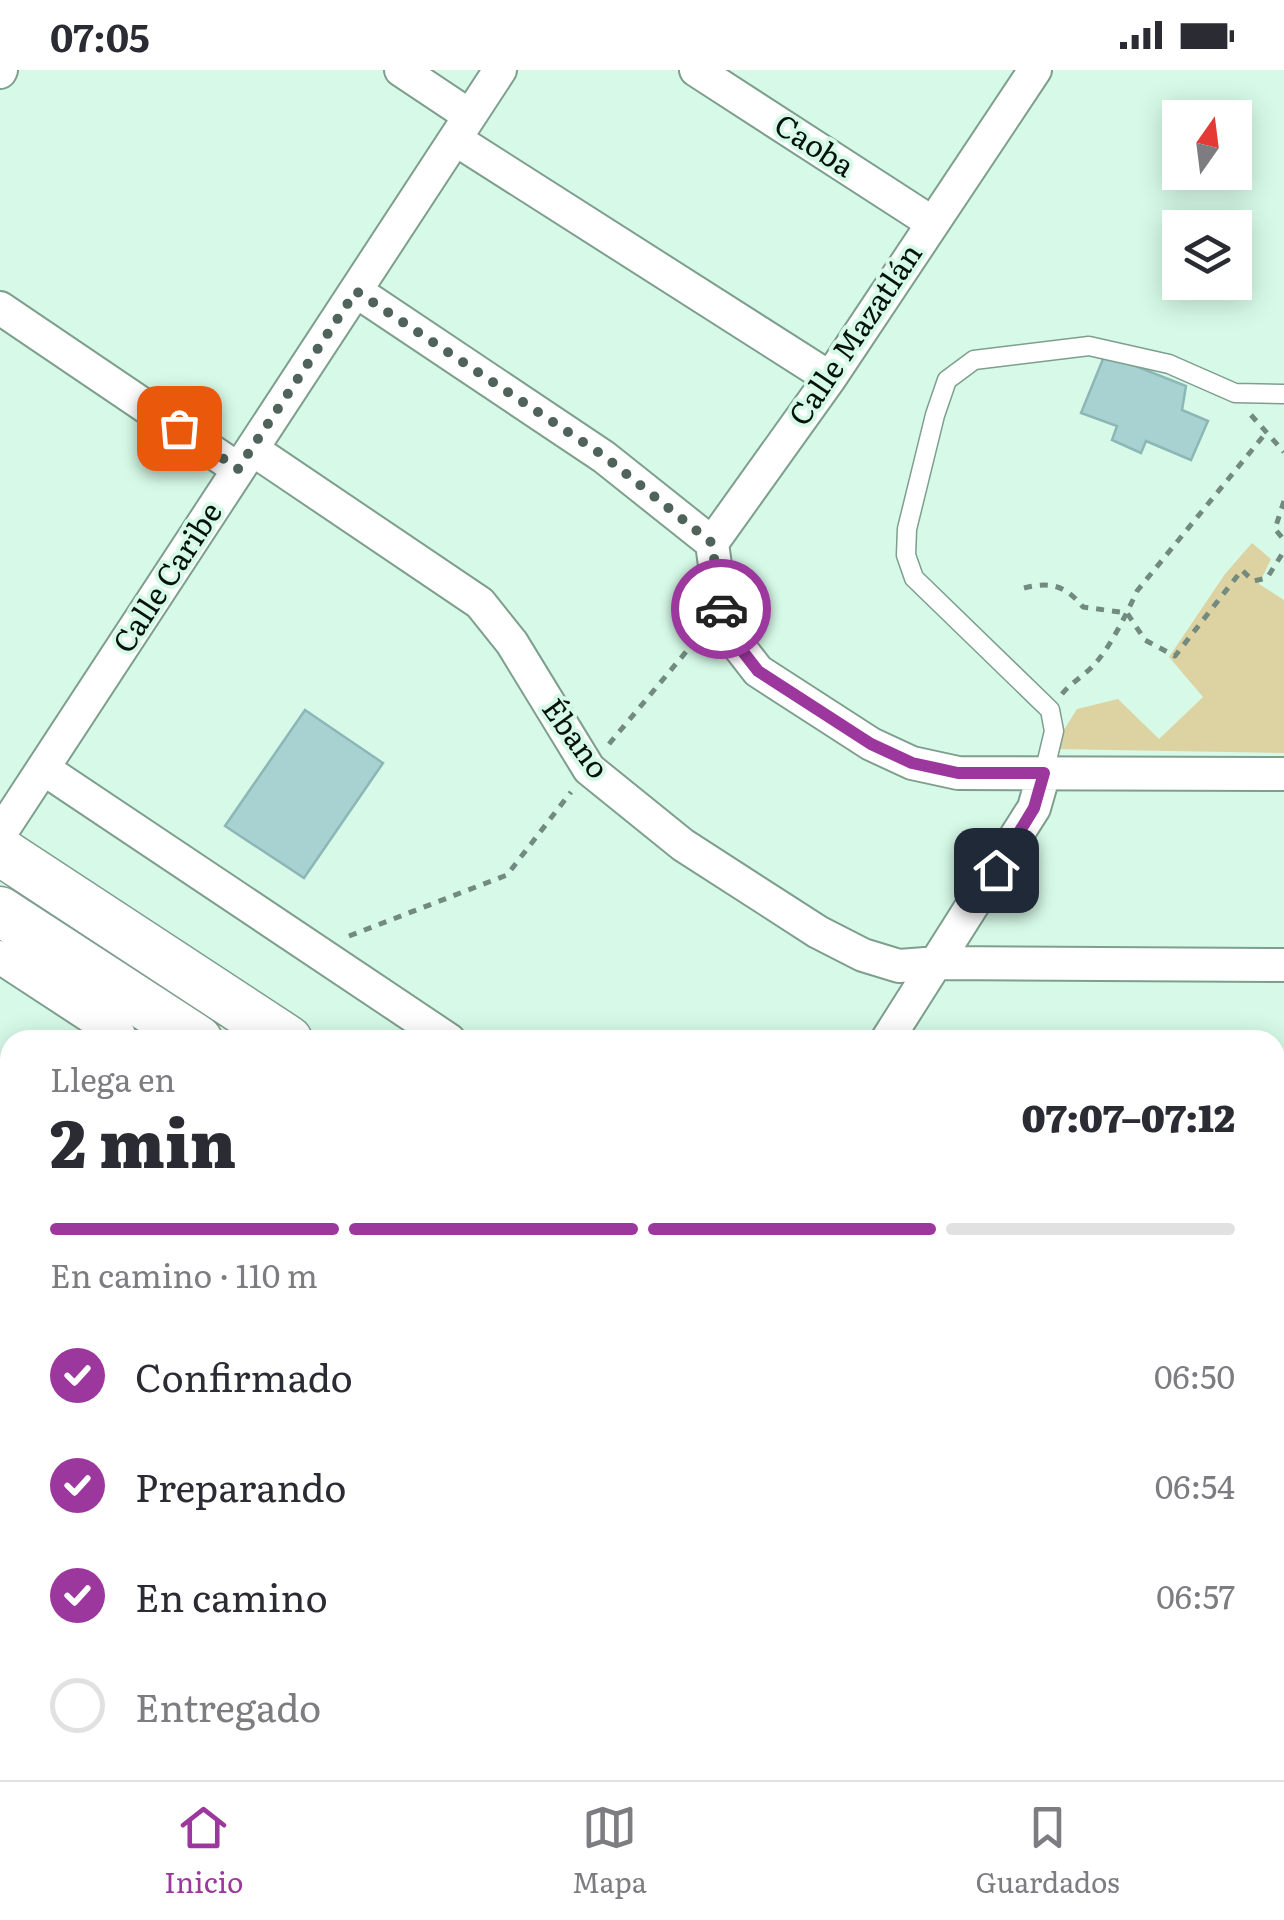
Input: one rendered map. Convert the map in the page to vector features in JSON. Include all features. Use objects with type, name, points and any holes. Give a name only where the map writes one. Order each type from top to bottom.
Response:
[{"type":"main road","points":[[0,851],[273,1030]]},
{"type":"main road","points":[[0,911],[125,1026]]},
{"type":"street","points":[[401,70],[462,128],[830,378]]},
{"type":"street","name":"Calle Caribe","points":[[0,834],[500,70]]},
{"type":"street","name":"Caoba","points":[[696,70],[931,222]]},
{"type":"street","name":"Calle Mazatlán","points":[[712,543],[830,378],[1036,70]]},
{"type":"street","points":[[356,291],[604,456],[712,543],[721,610],[737,644],[758,671],[871,744],[912,763],[958,773],[1284,774]]},
{"type":"street","name":"Ébano","points":[[0,308],[480,603],[512,643],[589,768],[683,845],[818,932],[864,955],[899,966],[1284,965]]},
{"type":"street","points":[[44,769],[314,950],[403,1026]]},
{"type":"street","points":[[894,1030],[1034,808],[1044,773]]},
{"type":"street","points":[[0,958],[125,1026]]},
{"type":"lane","points":[[1044,773],[1054,731],[1050,710],[914,578],[906,555],[907,528],[947,380],[974,360],[1089,346],[1169,364],[1235,392],[1284,394]]},
{"type":"path","points":[[1235,392],[1265,434],[1284,452]]},
{"type":"path","points":[[1050,710],[1073,680],[1093,666],[1127,614],[1137,591],[1265,434]]},
{"type":"path","points":[[1284,501],[1275,529],[1284,540]]},
{"type":"path","points":[[1024,588],[1047,582],[1071,592],[1083,608],[1127,614],[1145,640],[1175,656],[1242,570],[1252,581],[1267,578],[1284,551]]},
{"type":"path","points":[[314,950],[507,874],[589,768],[721,610]]},
{"type":"shaded area","points":[[1252,543],[1271,559],[1259,584],[1284,600],[1284,753],[1052,749],[1077,709],[1118,699],[1159,739],[1203,697],[1169,657],[1225,574]]},
{"type":"building","points":[[1105,354],[1186,386],[1182,410],[1208,421],[1191,460],[1146,441],[1141,453],[1112,440],[1117,426],[1081,413]]},
{"type":"building","points":[[305,710],[383,763],[304,878],[225,826]]},
{"type":"way so far","points":[[179,428],[238,469],[356,291],[604,456],[712,543],[721,609]]},
{"type":"route","points":[[721,609],[737,644],[758,671],[871,744],[912,763],[958,773],[1044,773],[1034,808],[996,870]]}]
